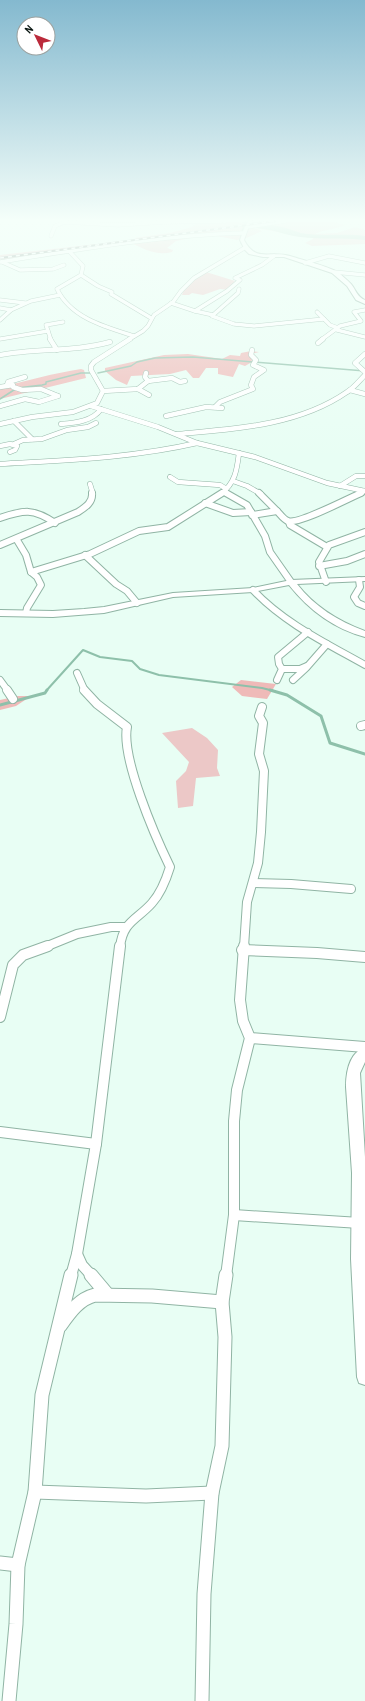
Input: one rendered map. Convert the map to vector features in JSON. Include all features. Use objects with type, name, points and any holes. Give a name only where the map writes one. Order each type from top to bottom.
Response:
[{"type":"street","points":[[2,300],[25,304]]},
{"type":"street","points":[[0,320],[11,310],[39,300]]},
{"type":"street","points":[[64,300],[69,306],[86,317],[134,336]]},
{"type":"street","points":[[120,300],[151,318]]},
{"type":"street","points":[[103,391],[91,366],[98,359],[148,326],[151,318],[173,300]]},
{"type":"street","points":[[195,311],[211,300]]},
{"type":"street","points":[[213,315],[230,300]]},
{"type":"street","points":[[171,303],[213,315],[212,316],[227,324],[259,327],[324,319]]},
{"type":"street","points":[[0,308],[11,310]]},
{"type":"street","points":[[318,343],[337,329],[360,321],[354,312],[365,310]]},
{"type":"street","points":[[317,312],[331,326],[365,337]]},
{"type":"street","points":[[57,350],[50,339],[47,325],[63,322]]},
{"type":"street","points":[[0,339],[48,331]]},
{"type":"street","points":[[95,347],[110,342]]},
{"type":"street","points":[[0,355],[11,352],[95,347],[113,349]]},
{"type":"street","points":[[215,407],[222,401],[252,391],[253,388],[251,385],[254,377],[264,370],[253,365],[256,360],[251,354],[252,350]]},
{"type":"street","points":[[365,354],[355,362],[363,368],[365,372]]},
{"type":"street","points":[[146,373],[145,377],[148,381]]},
{"type":"street","points":[[175,434],[230,430],[260,425],[315,409],[350,390],[362,380],[365,375]]},
{"type":"street","points":[[7,385],[8,382],[25,377]]},
{"type":"street","points":[[138,389],[143,383],[148,381],[172,378],[180,382],[185,381]]},
{"type":"street","points":[[0,387],[13,385],[13,387],[21,390],[45,390],[58,396],[39,402],[25,399],[0,406]]},
{"type":"street","points":[[103,391],[138,389],[149,395]]},
{"type":"street","points":[[350,390],[365,394]]},
{"type":"street","points":[[0,424],[32,417],[64,414],[91,406],[97,403],[103,391]]},
{"type":"street","points":[[91,406],[175,434],[197,443],[239,453],[340,486],[365,491]]},
{"type":"street","points":[[166,416],[196,409],[215,407],[222,408]]},
{"type":"street","points":[[61,424],[96,416],[99,414],[101,409]]},
{"type":"street","points":[[64,414],[69,423],[76,429]]},
{"type":"street","points":[[14,421],[32,439]]},
{"type":"street","points":[[0,446],[32,439],[42,439],[61,432],[88,427],[96,423]]},
{"type":"street","points":[[0,464],[104,458],[197,443]]},
{"type":"street","points":[[10,452],[15,450],[17,446],[14,444]]},
{"type":"street","points":[[31,572],[85,556],[138,531],[168,527],[225,492],[233,481],[237,470],[239,453]]},
{"type":"street","points":[[340,486],[356,476],[365,476]]},
{"type":"street","points":[[170,477],[178,482],[220,486],[225,488],[225,492],[247,505],[265,536],[270,552],[291,582],[307,601],[333,621],[365,634]]},
{"type":"street","points":[[233,481],[260,492],[289,522],[290,525],[327,547]]},
{"type":"street","points":[[0,545],[17,540],[74,515],[89,504],[93,491],[90,484]]},
{"type":"street","points":[[289,522],[311,516],[365,491]]},
{"type":"street","points":[[205,503],[233,513],[277,511]]},
{"type":"street","points":[[0,518],[30,510],[44,515],[55,523]]},
{"type":"street","points":[[326,582],[319,566],[320,559],[327,547],[363,533]]},
{"type":"street","points":[[17,540],[26,555],[31,572],[37,577],[41,585],[27,608],[26,613]]},
{"type":"street","points":[[319,566],[347,561],[365,554]]},
{"type":"street","points":[[85,556],[116,584],[127,591],[137,603]]},
{"type":"street","points":[[0,613],[84,612],[173,595],[253,590],[291,582],[362,580],[354,597],[360,604],[365,606]]},
{"type":"street","points":[[253,590],[265,603],[283,617],[365,665]]},
{"type":"street","points":[[282,669],[279,664],[280,655],[308,632]]},
{"type":"street","points":[[293,680],[327,644]]},
{"type":"street","points":[[282,669],[300,669],[309,664]]},
{"type":"street","points":[[277,680],[282,669]]},
{"type":"street","points":[[0,1017],[13,965],[23,955],[77,934],[111,927],[124,927],[149,907],[163,885],[170,866],[152,827],[127,750],[128,744],[125,738],[127,727],[116,717],[106,713],[93,703],[80,685],[77,673]]},
{"type":"street","points":[[0,680],[3,688],[13,699]]},
{"type":"street","points":[[202,1701],[204,1594],[212,1494],[222,1446],[225,1337],[222,1302],[234,1215],[234,1121],[236,1090],[250,1038],[243,1021],[240,1000],[242,950],[247,902],[258,863],[264,771],[259,754],[263,723],[259,716],[262,707]]},
{"type":"street","points":[[253,883],[292,884],[352,889]]},
{"type":"street","points":[[9,1701],[16,1624],[18,1565],[35,1492],[42,1395],[57,1329],[77,1254],[96,1144],[118,958],[124,927]]},
{"type":"street","points":[[242,950],[317,953],[365,957]]},
{"type":"street","points":[[250,1038],[365,1047]]},
{"type":"street","points":[[365,1053],[358,1061],[353,1072],[360,1223],[359,1259],[365,1377]]},
{"type":"street","points":[[0,1132],[96,1144]]},
{"type":"street","points":[[234,1215],[360,1223]]},
{"type":"street","points":[[77,1254],[82,1265],[107,1294]]},
{"type":"street","points":[[57,1329],[72,1310],[88,1296],[107,1294],[222,1302]]},
{"type":"street","points":[[35,1492],[146,1496],[212,1494]]},
{"type":"street","points":[[0,1563],[18,1565]]},
{"type":"shaded area","points":[[251,351],[259,352],[251,354],[252,362],[245,366],[239,364],[233,377],[218,374],[218,368],[206,368],[199,378],[193,378],[186,370],[170,374],[131,376],[127,385],[116,380],[105,371],[105,368],[164,355],[188,354],[222,359],[230,355],[240,356],[241,353]]},
{"type":"shaded area","points":[[81,369],[84,370],[86,378],[0,399],[0,387]]},
{"type":"shaded area","points":[[241,680],[276,684],[267,699],[242,696],[232,687]]},
{"type":"shaded area","points":[[18,696],[31,696],[16,706],[0,710],[0,700]]},
{"type":"shaded area","points":[[192,728],[207,738],[218,750],[217,768],[220,776],[196,778],[193,806],[178,808],[176,781],[186,771],[189,762],[162,733]]},
{"type":"waterway","points":[[98,373],[131,366],[137,362],[155,358],[193,357],[365,371]]},
{"type":"waterway","points":[[0,399],[17,388],[42,385],[46,384],[46,382],[81,373],[93,373]]},
{"type":"waterway","points":[[46,691],[83,650],[100,657],[132,661],[140,669],[159,675],[270,690]]},
{"type":"waterway","points":[[0,705],[45,693],[47,690]]},
{"type":"waterway","points":[[270,690],[274,691]]},
{"type":"waterway","points":[[270,690],[287,695],[321,716],[330,743],[365,754]]}]
